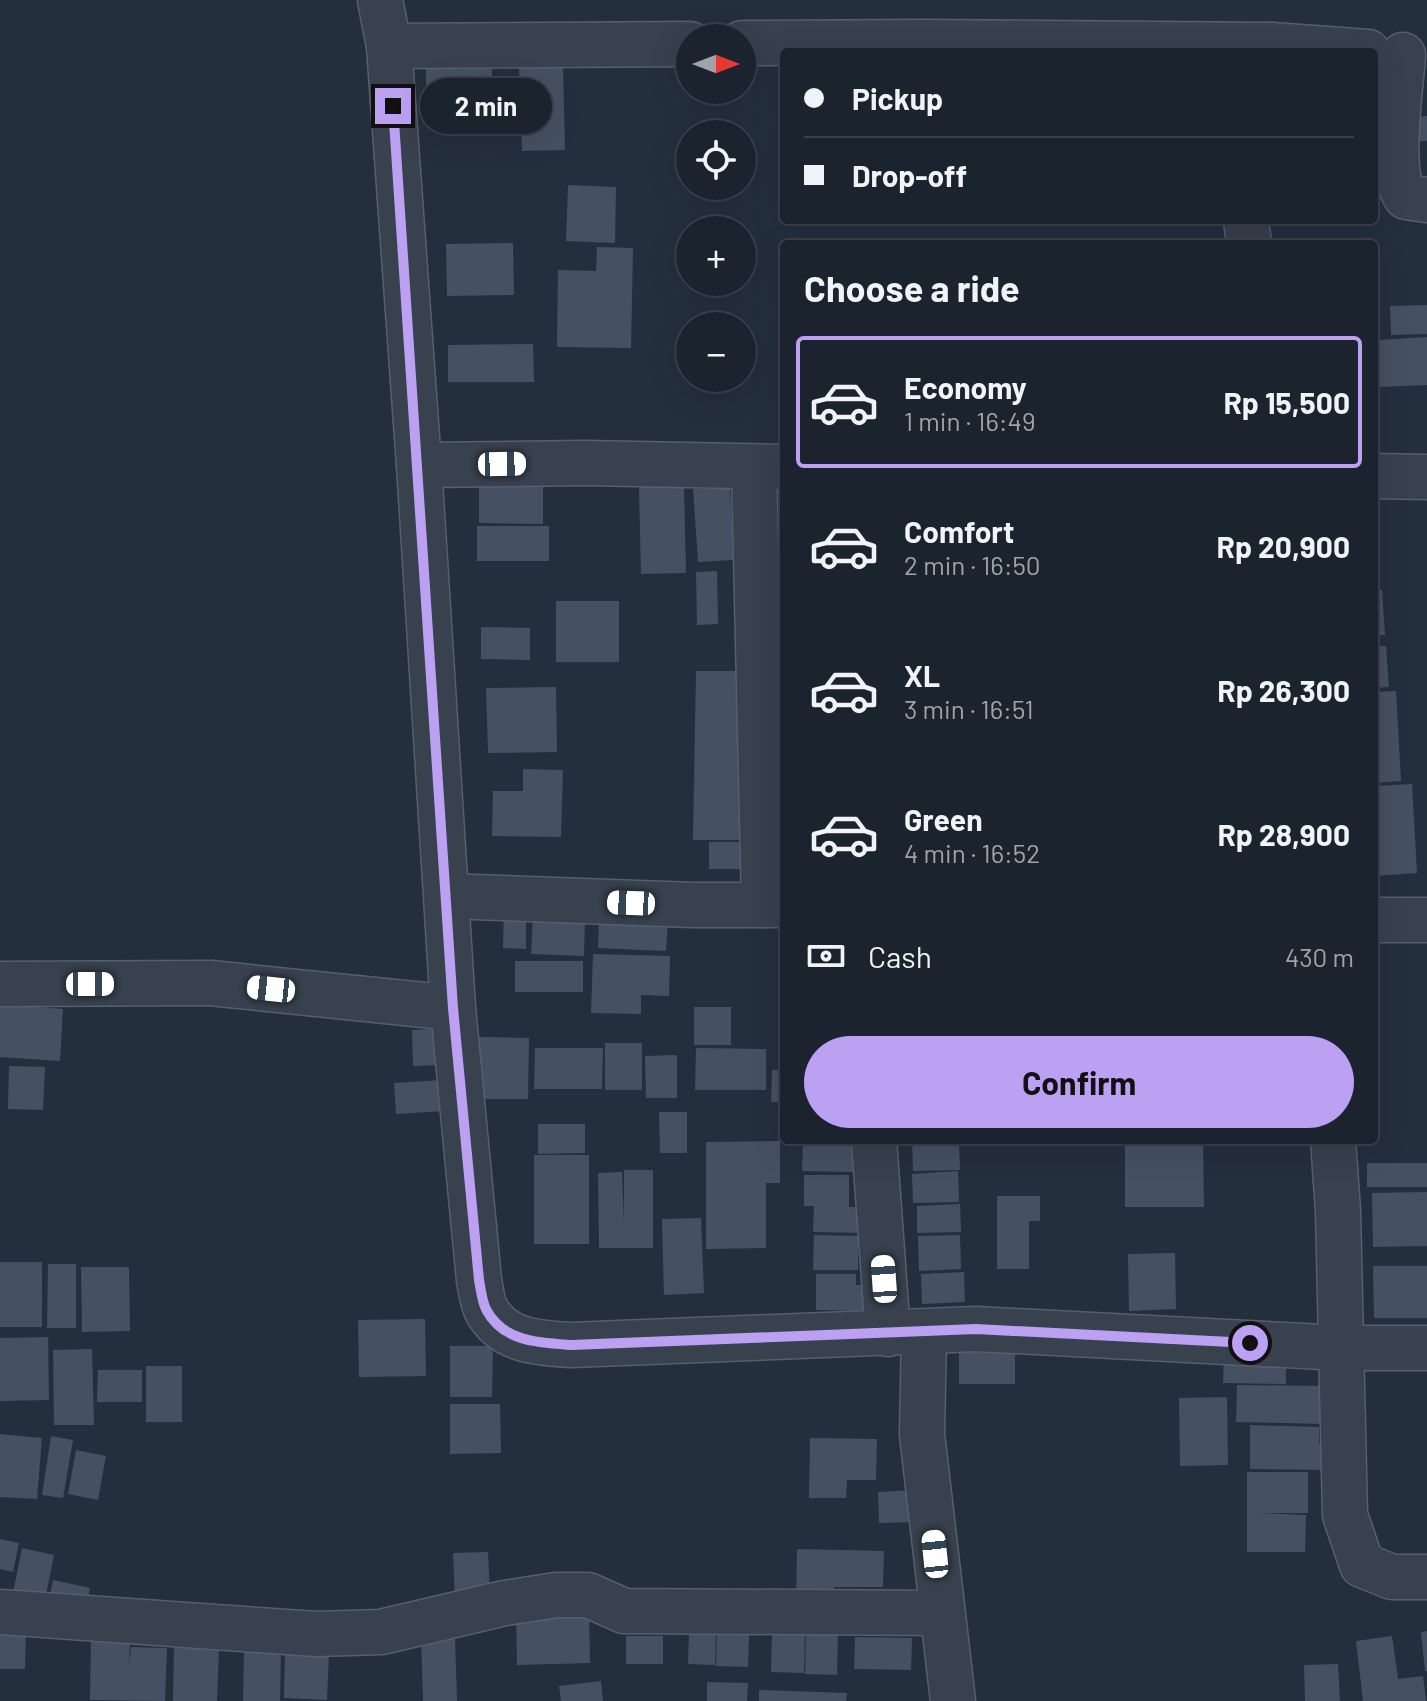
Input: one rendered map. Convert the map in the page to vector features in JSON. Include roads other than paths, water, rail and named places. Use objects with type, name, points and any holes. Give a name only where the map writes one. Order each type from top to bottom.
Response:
[{"type":"street","points":[[380,0],[389,46],[453,1008],[479,1280],[487,1311],[508,1333],[534,1343],[571,1345],[976,1329],[1342,1348],[1427,1348]]},
{"type":"street","points":[[756,43],[923,42],[1216,48]]},
{"type":"street","points":[[389,46],[676,44]]},
{"type":"street","points":[[1393,54],[1400,189],[1406,197],[1427,200]]},
{"type":"street","points":[[419,465],[585,463],[769,467],[774,905],[447,896]]},
{"type":"street","points":[[1378,476],[1427,477]]},
{"type":"street","points":[[1378,920],[1427,920]]},
{"type":"street","points":[[0,984],[210,983],[453,1008]]},
{"type":"street","points":[[875,1144],[922,1434],[953,1701]]},
{"type":"street","points":[[1333,1144],[1338,1211],[1345,1515],[1362,1565],[1392,1577],[1427,1577]]},
{"type":"street","points":[[0,1612],[316,1634],[381,1632],[505,1603],[556,1595],[588,1595],[624,1611],[941,1613]]}]
